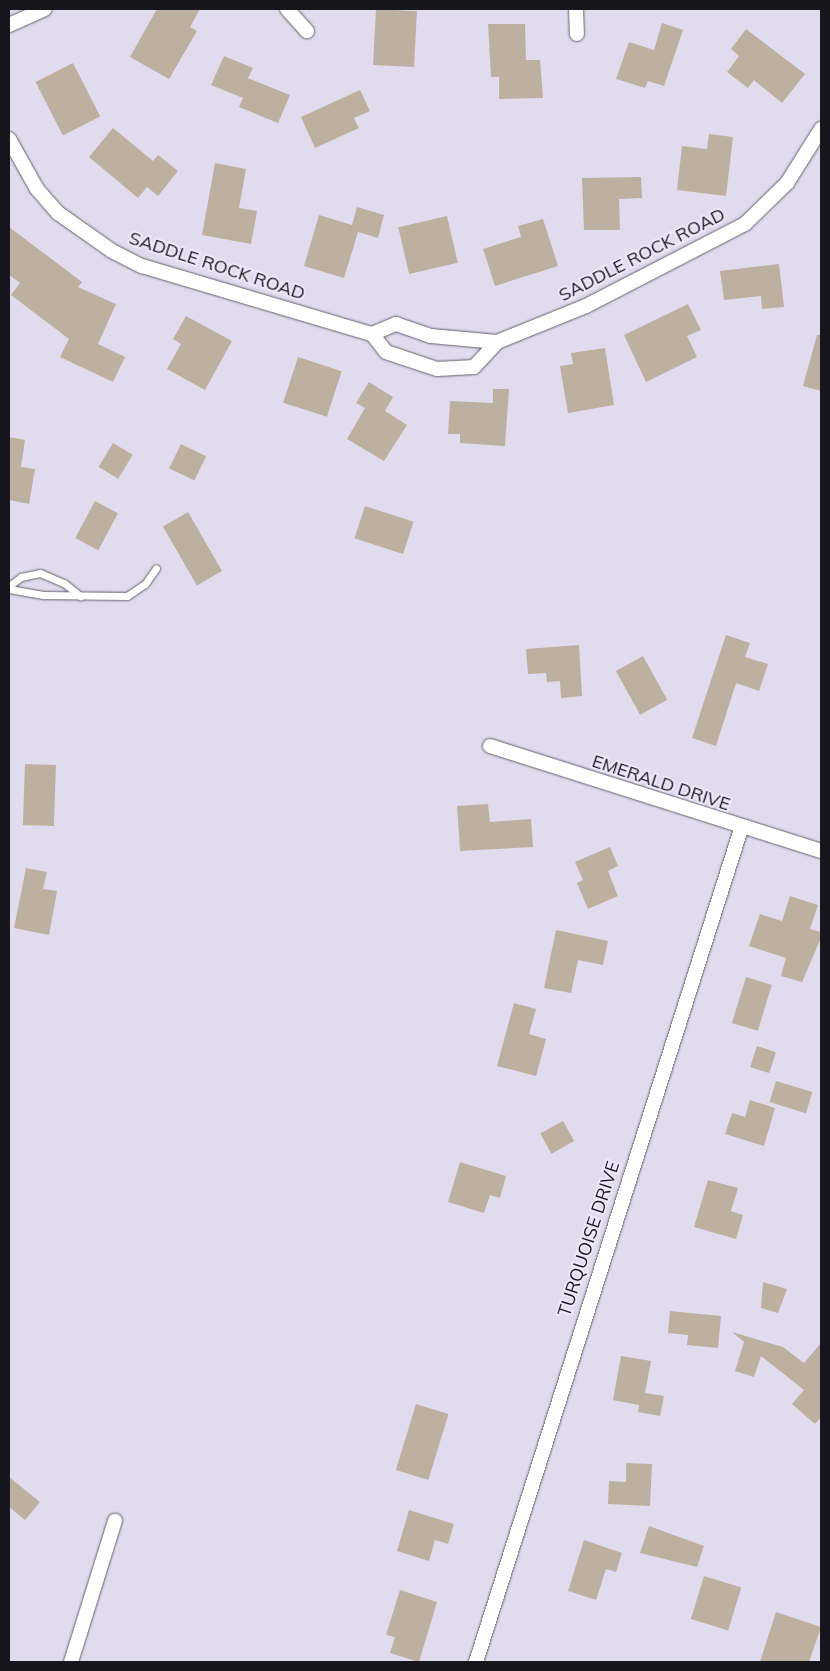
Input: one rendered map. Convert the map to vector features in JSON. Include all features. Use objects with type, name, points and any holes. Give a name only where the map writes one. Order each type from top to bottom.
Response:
[{"type":"street","points":[[9,24],[45,9]]},
{"type":"street","points":[[287,9],[307,31]]},
{"type":"street","points":[[576,9],[577,34]]},
{"type":"street","name":"SADDLE ROCK ROAD","points":[[9,139],[37,189],[58,213],[112,252],[142,266],[372,334],[386,352],[437,369],[457,371],[474,367],[497,342],[586,306],[745,224],[787,183],[821,129]]},
{"type":"street","name":"SADDLE ROCK ROAD","points":[[372,334],[396,324],[431,336],[497,342]]},
{"type":"street","name":"EMERALD DRIVE","points":[[490,746],[741,828],[821,851]]},
{"type":"street","name":"TURQUOISE DRIVE","points":[[476,1662],[741,828]]},
{"type":"street","points":[[71,1662],[115,1521]]},
{"type":"lane","points":[[9,587],[44,596],[127,596],[145,584],[156,568]]},
{"type":"lane","points":[[9,587],[21,577],[40,573],[64,582],[81,596]]},
{"type":"building","points":[[157,9],[200,9],[190,27],[197,31],[169,79],[130,57]]},
{"type":"building","points":[[376,9],[417,11],[414,67],[373,65]]},
{"type":"building","points":[[662,23],[683,30],[664,86],[648,81],[645,88],[616,79],[629,42],[654,50]]},
{"type":"building","points":[[488,24],[525,24],[526,60],[540,60],[543,98],[499,99],[499,77],[491,77]]},
{"type":"building","points":[[746,29],[805,74],[782,103],[754,80],[748,88],[727,72],[739,56],[731,49]]},
{"type":"building","points":[[224,56],[253,68],[248,78],[290,95],[278,123],[239,107],[243,98],[211,85]]},
{"type":"building","points":[[73,63],[100,116],[63,136],[36,82]]},
{"type":"building","points":[[360,90],[370,111],[354,118],[359,128],[315,148],[301,117]]},
{"type":"building","points":[[113,128],[153,161],[158,155],[178,171],[158,196],[147,187],[138,198],[89,157]]},
{"type":"building","points":[[709,134],[733,137],[726,196],[677,190],[682,146],[707,149]]},
{"type":"building","points":[[215,163],[246,169],[239,208],[257,211],[251,244],[202,235]]},
{"type":"building","points":[[641,177],[642,198],[619,199],[620,230],[584,230],[582,178]]},
{"type":"building","points":[[357,207],[384,215],[378,238],[358,232],[344,278],[304,266],[319,215],[352,225]]},
{"type":"building","points":[[447,216],[458,263],[409,274],[398,227]]},
{"type":"building","points":[[543,219],[558,266],[495,286],[483,249],[521,237],[518,226]]},
{"type":"building","points":[[9,227],[82,282],[78,287],[116,304],[98,344],[125,357],[113,382],[60,357],[69,339],[11,295],[20,283],[9,275]]},
{"type":"building","points":[[779,264],[784,307],[762,309],[761,296],[724,300],[720,271]]},
{"type":"building","points":[[688,304],[701,330],[687,336],[697,357],[646,382],[624,335]]},
{"type":"building","points":[[186,316],[232,341],[205,390],[167,369],[181,344],[173,339]]},
{"type":"building","points":[[817,335],[821,335],[821,391],[803,386]]},
{"type":"building","points":[[605,348],[614,405],[568,413],[560,366],[573,364],[571,353]]},
{"type":"building","points":[[298,357],[342,371],[327,417],[283,403]]},
{"type":"building","points":[[369,382],[393,397],[385,411],[407,425],[384,461],[347,439],[365,408],[356,403]]},
{"type":"building","points":[[493,389],[509,389],[505,446],[460,443],[460,434],[448,434],[450,401],[493,403]]},
{"type":"building","points":[[9,437],[25,440],[21,467],[35,469],[29,504],[9,500]]},
{"type":"building","points":[[113,443],[133,455],[118,479],[99,467]]},
{"type":"building","points":[[181,444],[206,456],[194,481],[169,468]]},
{"type":"building","points":[[95,501],[118,513],[98,550],[75,538]]},
{"type":"building","points":[[365,506],[414,522],[403,554],[354,538]]},
{"type":"building","points":[[188,512],[222,571],[197,585],[163,526]]},
{"type":"building","points":[[726,635],[750,643],[745,657],[768,664],[759,691],[736,683],[716,746],[692,738]]},
{"type":"building","points":[[579,645],[582,696],[561,698],[560,681],[547,682],[546,673],[528,674],[526,649]]},
{"type":"building","points":[[643,656],[667,700],[640,715],[616,671]]},
{"type":"building","points":[[25,764],[56,765],[54,826],[23,825]]},
{"type":"building","points":[[488,804],[490,822],[531,819],[533,847],[460,851],[457,806]]},
{"type":"building","points":[[610,847],[618,866],[608,871],[618,896],[588,909],[577,883],[583,880],[575,862]]},
{"type":"building","points":[[26,868],[47,872],[43,889],[57,891],[49,935],[14,928]]},
{"type":"building","points":[[790,896],[818,905],[810,929],[821,932],[821,938],[802,982],[781,976],[786,958],[749,946],[760,914],[782,921]]},
{"type":"building","points":[[556,930],[608,941],[603,965],[578,960],[571,993],[544,988]]},
{"type":"building","points":[[746,977],[772,985],[758,1031],[732,1023]]},
{"type":"building","points":[[514,1003],[536,1009],[529,1034],[546,1039],[536,1076],[497,1066]]},
{"type":"building","points":[[757,1046],[776,1052],[769,1073],[750,1067]]},
{"type":"building","points":[[776,1081],[812,1092],[806,1113],[770,1102]]},
{"type":"building","points":[[750,1100],[775,1108],[764,1146],[725,1134],[732,1113],[745,1117]]},
{"type":"building","points":[[563,1121],[574,1141],[551,1154],[540,1134]]},
{"type":"building","points":[[460,1162],[506,1176],[500,1198],[490,1195],[484,1213],[448,1202]]},
{"type":"building","points":[[708,1180],[738,1188],[731,1211],[743,1215],[736,1239],[694,1227]]},
{"type":"building","points":[[763,1282],[787,1289],[778,1313],[761,1308]]},
{"type":"building","points":[[670,1311],[721,1316],[718,1348],[687,1345],[688,1335],[668,1333]]},
{"type":"building","points":[[732,1332],[783,1347],[804,1363],[821,1343],[821,1417],[815,1424],[792,1404],[804,1390],[761,1356],[754,1377],[735,1371],[744,1342]]},
{"type":"building","points":[[621,1356],[651,1361],[645,1393],[664,1396],[660,1416],[638,1412],[639,1405],[613,1400]]},
{"type":"building","points":[[416,1404],[449,1414],[428,1480],[396,1470]]},
{"type":"building","points":[[626,1463],[652,1464],[650,1506],[608,1504],[609,1481],[626,1482]]},
{"type":"building","points":[[9,1477],[40,1502],[25,1520],[9,1507]]},
{"type":"building","points":[[409,1510],[454,1524],[448,1544],[435,1540],[429,1561],[397,1551]]},
{"type":"building","points":[[649,1526],[704,1546],[697,1567],[640,1553]]},
{"type":"building","points":[[584,1540],[622,1553],[616,1572],[606,1569],[596,1600],[568,1591]]},
{"type":"building","points":[[704,1576],[741,1587],[728,1630],[691,1619]]},
{"type":"building","points":[[400,1590],[437,1602],[419,1662],[390,1653],[395,1637],[386,1635]]},
{"type":"building","points":[[776,1612],[821,1627],[809,1662],[760,1662]]}]
